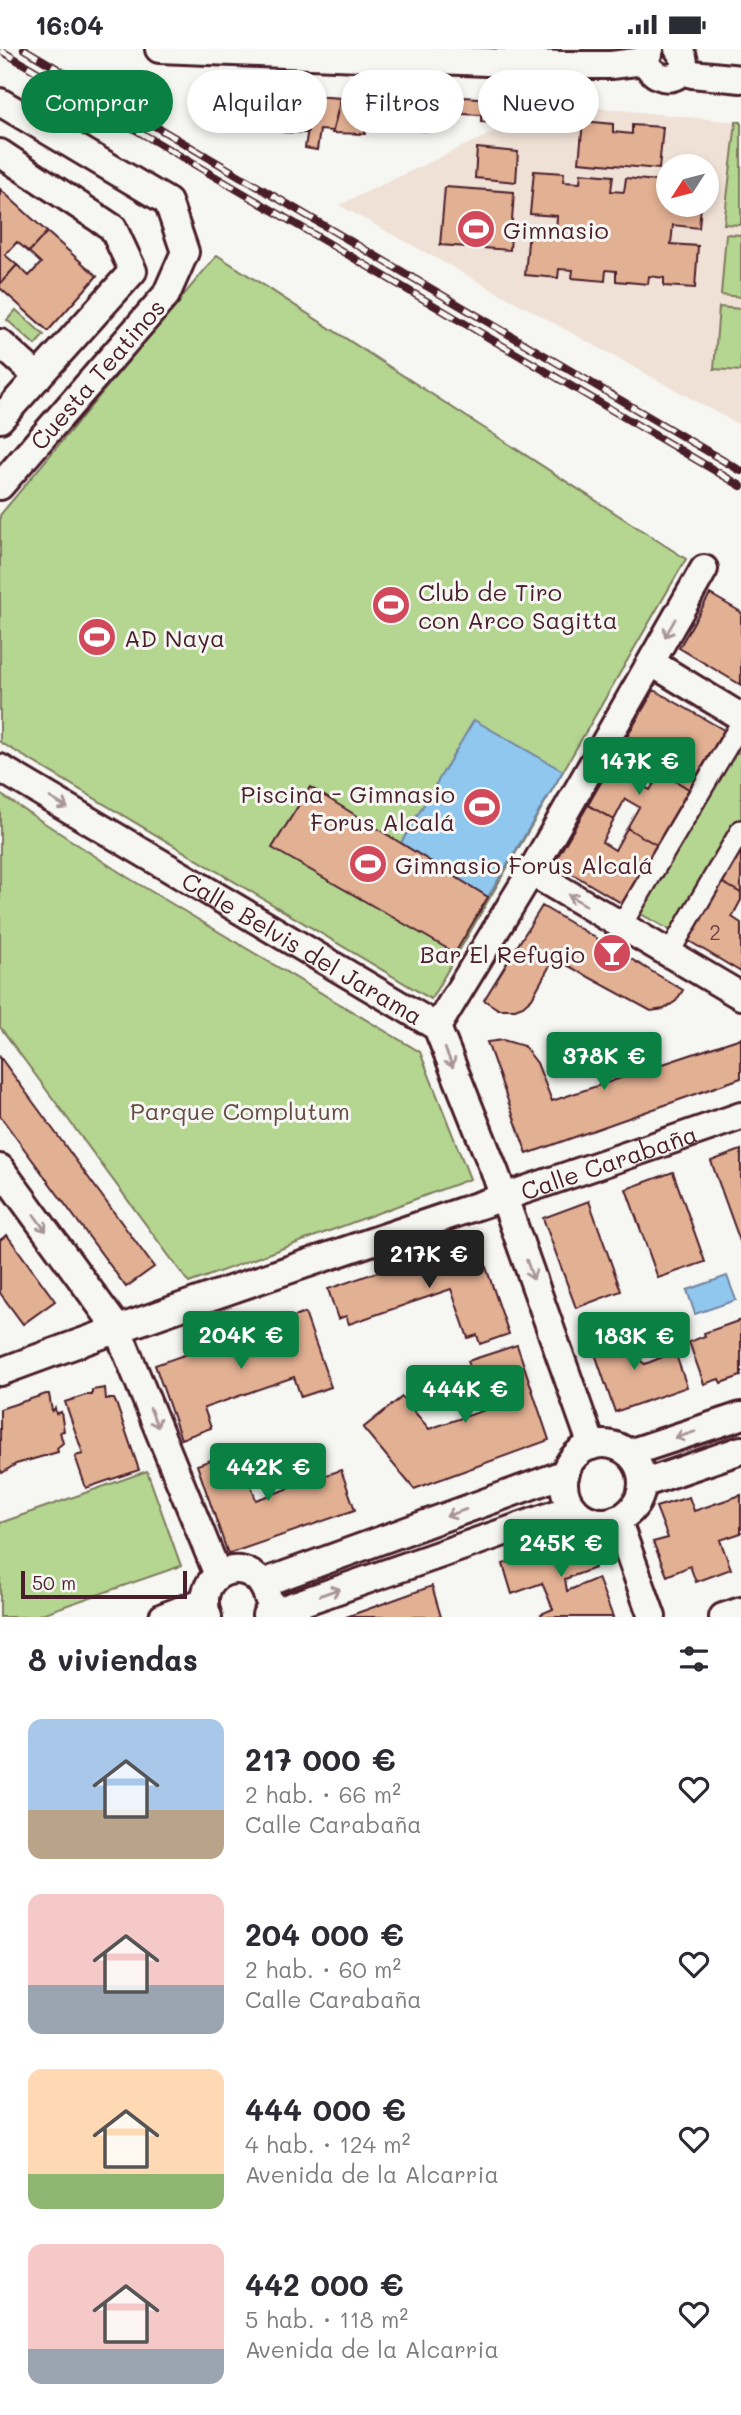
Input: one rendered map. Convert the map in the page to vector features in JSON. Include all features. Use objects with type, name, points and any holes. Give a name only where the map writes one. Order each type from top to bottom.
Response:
[{"type":"street","points":[[159,49],[562,65],[611,65],[648,55],[649,69],[664,78],[672,78],[680,59],[692,74],[741,79]]},
{"type":"street","name":"Cuesta Teatinos","points":[[0,486],[166,295],[185,252],[168,202],[4,112]]},
{"type":"street","points":[[0,153],[113,228],[133,271],[0,419]]},
{"type":"street","points":[[0,343],[38,377]]},
{"type":"street","points":[[437,1027],[531,872],[704,569]]},
{"type":"street","points":[[652,663],[741,717]]},
{"type":"street","points":[[621,926],[741,723]]},
{"type":"street","name":"Calle Belvis del Jarama","points":[[0,768],[437,1027],[505,1199],[592,1446]]},
{"type":"street","points":[[668,955],[741,830]]},
{"type":"street","points":[[531,872],[741,996]]},
{"type":"street","name":"Calle Carabaña","points":[[0,1372],[117,1328],[505,1199],[741,1115]]},
{"type":"street","points":[[0,1168],[117,1328],[218,1575]]},
{"type":"street","points":[[629,1453],[741,1416]]},
{"type":"street","points":[[611,1445],[629,1453],[640,1472],[642,1483],[635,1506],[617,1520],[593,1521],[582,1516],[573,1508],[565,1491],[566,1473],[575,1456],[592,1446],[611,1445]]},
{"type":"street","points":[[642,1483],[741,1450]]},
{"type":"street","points":[[263,1583],[566,1473]]},
{"type":"street","points":[[163,1617],[206,1609],[207,1589],[218,1575],[226,1571],[250,1572],[263,1583],[268,1599],[265,1616],[573,1508]]},
{"type":"street","points":[[617,1520],[652,1617]]},
{"type":"street","points":[[723,1617],[741,1611]]},
{"type":"shaded area","points":[[599,108],[736,122],[724,223],[741,225],[741,426],[339,205],[491,133],[599,133]]},
{"type":"green space","points":[[736,122],[741,122],[741,225],[724,224]]},
{"type":"green space","points":[[726,234],[741,235],[741,297],[721,295]]},
{"type":"green space","points":[[217,255],[686,559],[431,999],[0,742],[0,515]]},
{"type":"green space","points":[[719,307],[741,309],[741,371],[714,369]]},
{"type":"green space","points":[[16,310],[44,335],[35,345],[7,320]]},
{"type":"green space","points":[[718,740],[741,754],[741,840],[684,938],[623,904]]},
{"type":"green space","name":"Parque Complutum","points":[[0,794],[127,877],[420,1052],[470,1179],[189,1283],[0,1027]]},
{"type":"green space","points":[[147,1471],[181,1566],[33,1617],[0,1617],[0,1523]]},
{"type":"water","name":"Piscina - Gimnasio Forus Alcalá","points":[[474,720],[563,771],[488,897],[401,843]]},
{"type":"water","points":[[727,1276],[736,1300],[695,1314],[687,1290]]},
{"type":"building","points":[[327,97],[341,98],[333,131],[327,131]]},
{"type":"building","points":[[464,97],[478,98],[478,115],[464,114]]},
{"type":"building","points":[[341,98],[341,133],[365,134],[332,133]]},
{"type":"building","points":[[599,123],[613,124],[613,132],[632,134],[632,125],[663,127],[660,154],[656,154],[656,169],[579,162],[582,133],[599,133]]},
{"type":"building","points":[[307,133],[320,133],[317,150],[305,148]]},
{"type":"building","points":[[477,148],[518,152],[516,182],[475,178]]},
{"type":"building","points":[[534,171],[564,173],[563,182],[580,183],[581,173],[613,176],[611,191],[624,192],[626,178],[656,181],[656,217],[700,217],[699,228],[673,225],[671,244],[698,246],[695,288],[664,286],[664,278],[649,276],[648,284],[616,281],[616,271],[606,270],[605,281],[572,278],[573,270],[559,269],[558,278],[525,275],[529,231],[556,234],[557,216],[530,214]]},
{"type":"building","name":"Gimnasio","points":[[445,187],[514,192],[510,250],[440,245]]},
{"type":"building","points":[[0,189],[47,232],[29,252],[17,242],[5,255],[17,265],[0,284]]},
{"type":"building","points":[[47,232],[97,276],[48,331],[0,288],[0,284],[17,265],[29,276],[41,263],[29,252]]},
{"type":"building","points":[[710,594],[741,612],[741,685],[679,648]]},
{"type":"building","points":[[654,690],[724,730],[689,789],[661,772],[672,753],[659,746],[647,765],[620,749]]},
{"type":"building","points":[[620,749],[647,765],[637,783],[650,790],[661,772],[689,789],[657,845],[627,828],[639,807],[625,799],[614,820],[588,805]]},
{"type":"building","name":"Gimnasio Forus Alcalá","points":[[310,787],[488,897],[455,953],[272,848]]},
{"type":"building","points":[[588,805],[614,820],[602,842],[615,850],[627,828],[657,845],[623,904],[554,863]]},
{"type":"building","points":[[741,840],[741,893],[718,880]]},
{"type":"building","points":[[718,880],[741,893],[741,900],[732,917],[741,923],[741,972],[684,938]]},
{"type":"building","points":[[542,906],[683,990],[676,1001],[664,1009],[651,1011],[554,958],[532,998],[523,1006],[498,1009],[484,1000]]},
{"type":"building","points":[[741,1038],[741,1078],[527,1154],[487,1042],[503,1040],[524,1046],[537,1063],[552,1101]]},
{"type":"building","points":[[0,1057],[154,1267],[126,1287],[0,1116]]},
{"type":"building","points":[[741,1150],[741,1244],[711,1161]]},
{"type":"building","points":[[673,1172],[705,1262],[658,1278],[626,1189]]},
{"type":"building","points":[[589,1201],[621,1291],[576,1308],[543,1218]]},
{"type":"building","points":[[7,1235],[55,1301],[23,1324],[0,1293],[0,1240]]},
{"type":"building","points":[[476,1238],[509,1334],[480,1344],[477,1335],[468,1338],[451,1289],[349,1324],[346,1316],[338,1319],[328,1289]]},
{"type":"building","points":[[305,1313],[331,1387],[301,1397],[294,1377],[204,1408],[211,1428],[181,1439],[155,1365]]},
{"type":"building","points":[[741,1320],[741,1376],[721,1383],[719,1379],[704,1384],[689,1342],[705,1336],[704,1333]]},
{"type":"building","points":[[618,1326],[630,1353],[645,1364],[675,1352],[687,1387],[615,1412],[589,1336]]},
{"type":"building","points":[[517,1345],[549,1440],[414,1489],[363,1428],[402,1397],[429,1429],[485,1410],[468,1361]]},
{"type":"building","points":[[105,1388],[106,1399],[114,1399],[116,1403],[139,1470],[86,1488],[75,1456],[83,1454],[65,1402],[92,1395],[92,1390]]},
{"type":"building","points":[[49,1394],[52,1411],[55,1408],[56,1414],[61,1412],[64,1431],[60,1432],[63,1443],[57,1448],[58,1452],[16,1464],[2,1473],[0,1409]]},
{"type":"building","points":[[239,1450],[256,1500],[341,1470],[355,1510],[228,1554],[197,1465]]},
{"type":"building","points":[[741,1495],[741,1533],[720,1540],[731,1569],[696,1582],[690,1566],[667,1576],[653,1542],[668,1538],[656,1507],[689,1497],[694,1511]]},
{"type":"building","points":[[585,1534],[595,1568],[565,1579],[567,1591],[598,1578],[613,1617],[542,1617],[541,1614],[553,1609],[542,1583],[512,1594],[503,1564]]},
{"type":"building","points":[[432,1586],[441,1617],[346,1617]]},
{"type":"railway","points":[[24,49],[741,471]]},
{"type":"railway","points":[[0,50],[741,486]]},
{"type":"place","name":"Gimnasio","points":[[476,229]]},
{"type":"place","name":"Club de Tiro con Arco Sagitta","points":[[391,605]]},
{"type":"place","name":"AD Naya","points":[[97,637]]},
{"type":"place","name":"Piscina - Gimnasio Forus Alcalá","points":[[482,807]]},
{"type":"place","name":"Gimnasio Forus Alcalá","points":[[368,864]]},
{"type":"place","name":"Bar El Refugio","points":[[612,953]]}]
